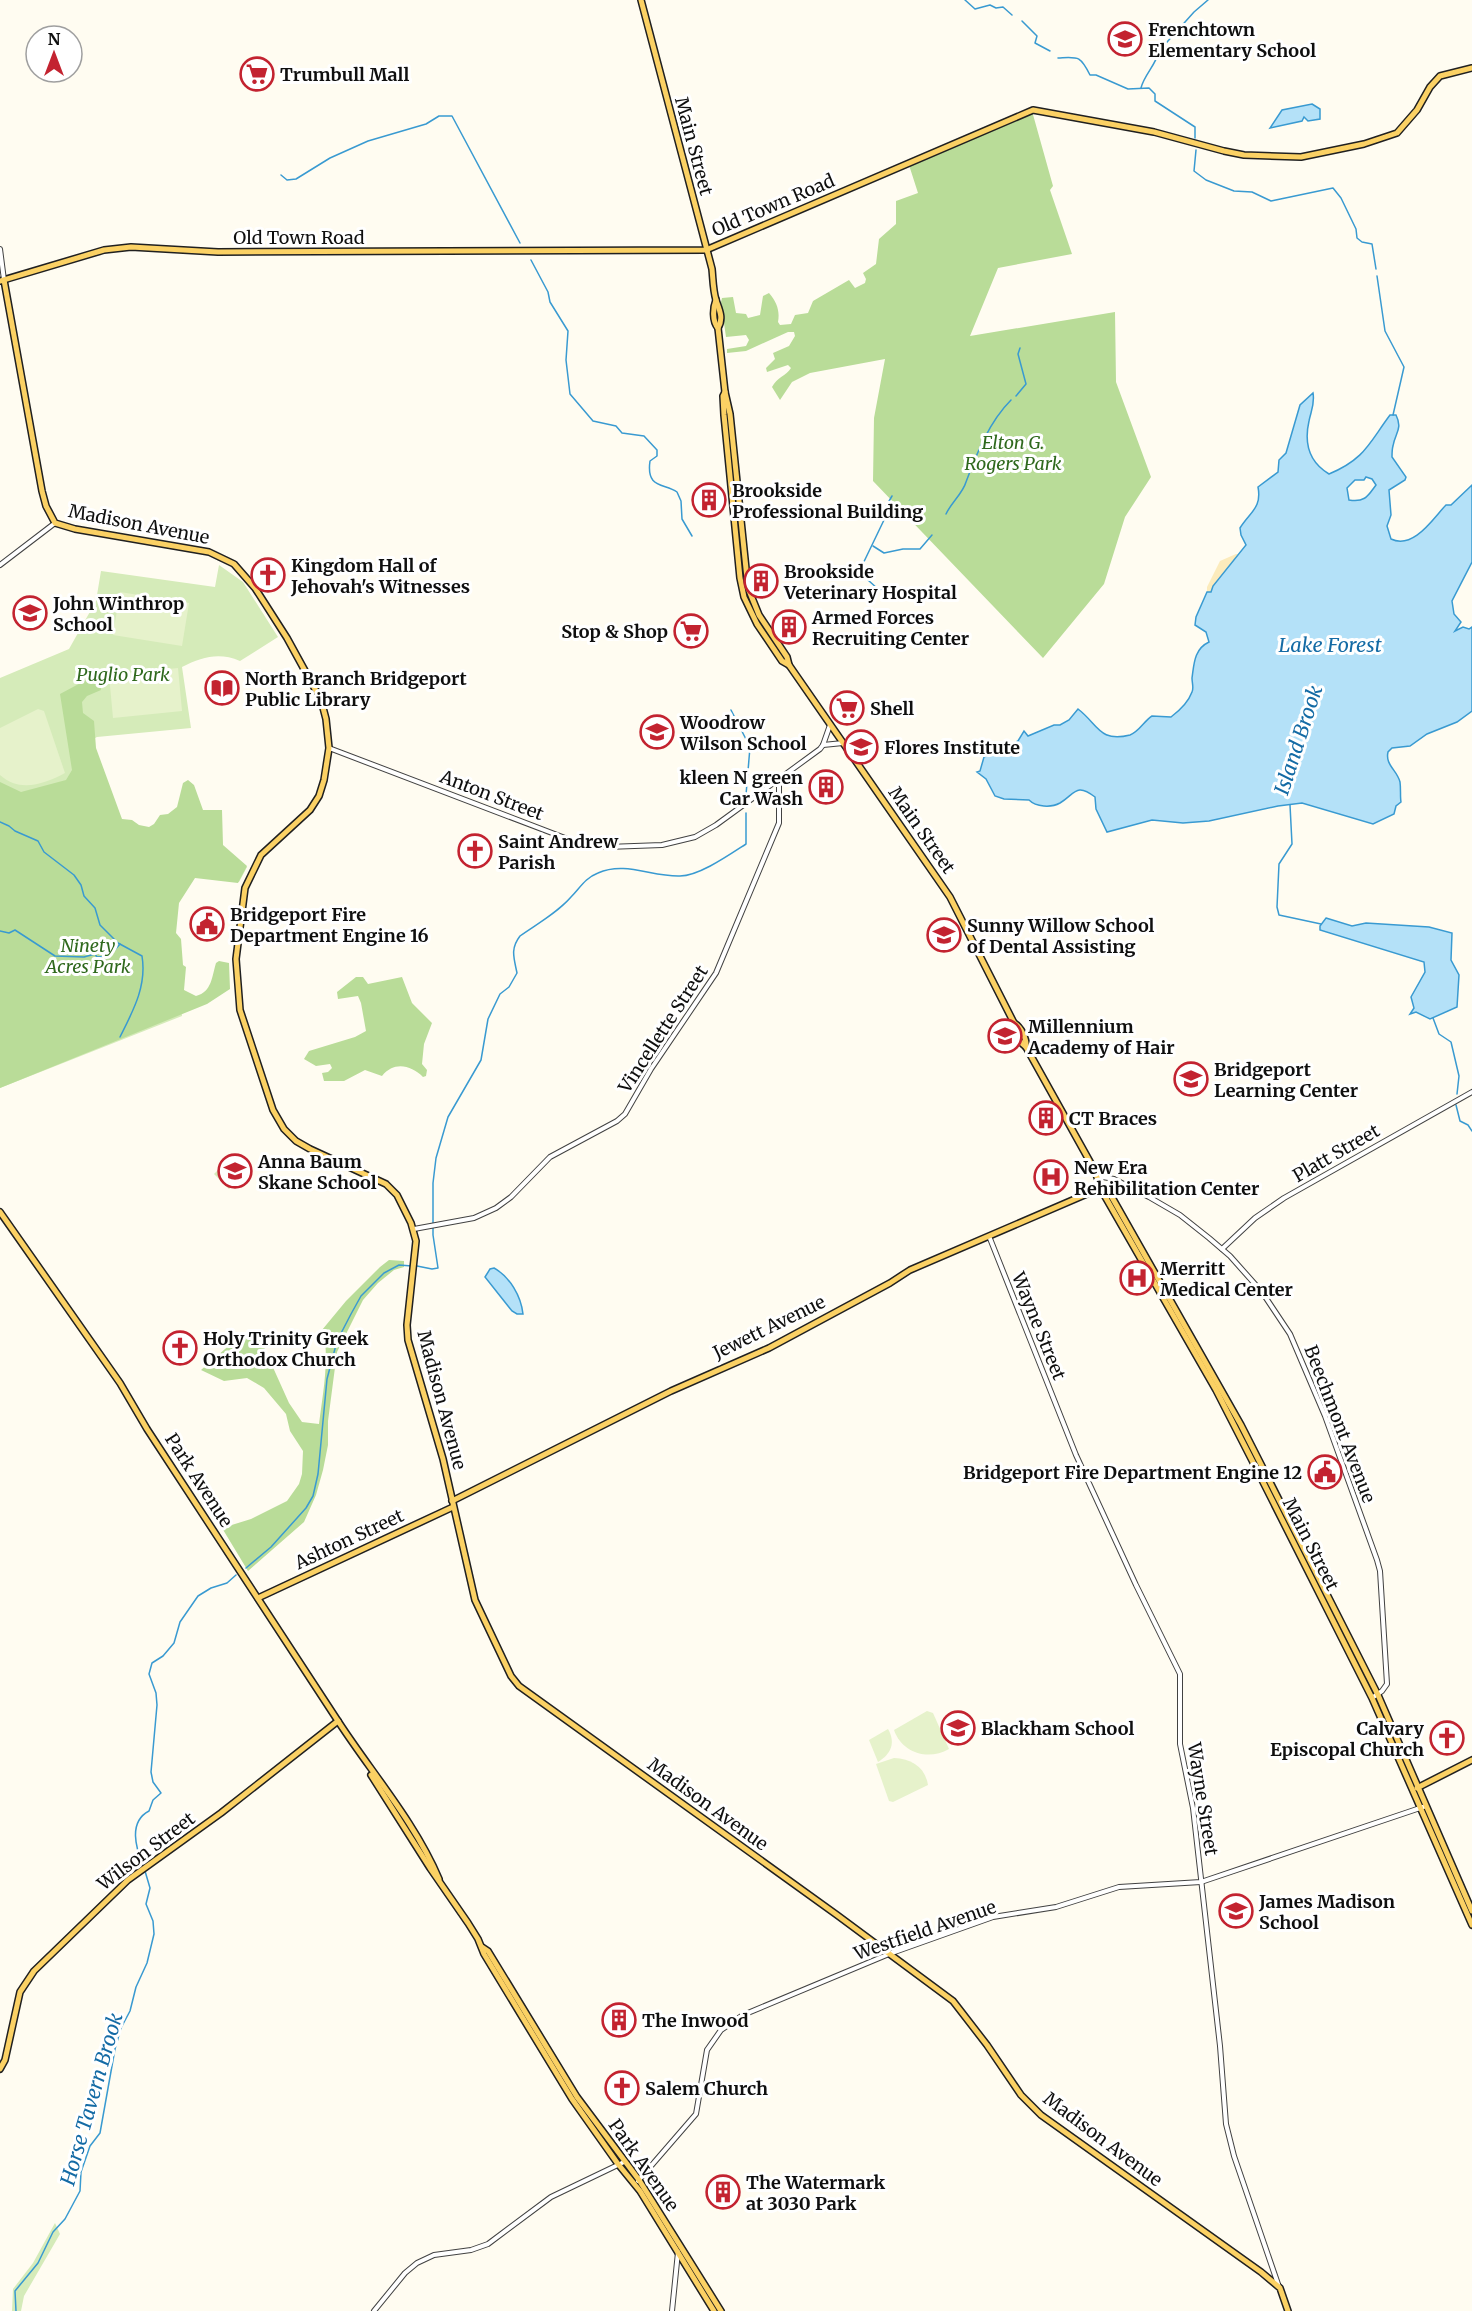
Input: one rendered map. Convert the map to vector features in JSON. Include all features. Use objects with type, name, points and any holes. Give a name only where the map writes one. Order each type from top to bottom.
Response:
[{"type":"main road","name":"Main Street","points":[[640,0],[712,269],[716,300],[715,325],[718,328],[725,392],[730,414],[735,497],[744,584],[759,615],[787,657],[789,665],[950,897],[1014,1023],[1018,1025],[1027,1042],[1026,1047],[1103,1187],[1109,1192],[1238,1420],[1378,1695],[1472,1925]]},
{"type":"main road","name":"Old Town Road","points":[[2,280],[104,250],[131,247],[218,252],[706,250],[1033,110],[1154,132],[1224,152],[1301,157],[1364,144],[1397,133],[1417,110],[1430,87],[1440,76],[1472,68]]},
{"type":"main road","name":"Madison Avenue","points":[[2,280],[42,491],[46,506],[55,523],[75,529],[209,552],[234,564],[250,580],[316,689],[326,719],[329,748],[324,780],[316,802],[267,848],[248,879],[242,903],[236,959],[240,1010],[273,1110],[284,1129],[296,1142],[386,1184],[397,1195],[414,1229],[416,1241],[407,1325],[408,1340],[437,1438],[475,1600],[508,1670],[519,1686],[952,2001],[987,2045],[1021,2095],[1041,2115],[1280,2288]]},
{"type":"main road","name":"Main Street","points":[[1103,1187],[1103,1193],[1236,1428],[1416,1789]]},
{"type":"main road","name":"Jewett Avenue","points":[[453,1504],[681,1386],[769,1348],[910,1270],[1103,1187]]},
{"type":"main road","name":"Park Avenue","points":[[0,1212],[120,1383],[147,1429],[368,1768],[387,1791],[433,1865],[439,1879],[482,1947],[488,1951],[577,2097],[621,2163],[682,2247],[721,2311]]},
{"type":"main road","name":"Ashton Street","points":[[258,1598],[453,1504]]},
{"type":"main road","name":"Wilson Street","points":[[0,2069],[5,2060],[18,2000],[26,1981],[107,1898],[139,1871],[221,1813],[338,1721]]},
{"type":"main road","points":[[1416,1789],[1472,1760]]},
{"type":"main road","name":"Main Street","points":[[1423,1807],[1472,1911]]},
{"type":"main road","name":"Park Avenue","points":[[637,2182],[677,2254],[714,2311]]},
{"type":"main road","points":[[1280,2288],[1288,2311]]},
{"type":"street","name":"Madison Avenue","points":[[0,249],[2,280]]},
{"type":"street","points":[[0,565],[55,523]]},
{"type":"street","points":[[823,745],[830,725]]},
{"type":"street","points":[[776,782],[823,745],[843,742]]},
{"type":"street","name":"Anton Street","points":[[329,748],[573,841],[590,845],[662,845],[682,841],[707,831],[776,782]]},
{"type":"street","name":"Vincellette Street","points":[[414,1229],[474,1218],[496,1208],[511,1197],[550,1157],[625,1114],[651,1069],[716,973],[778,823],[779,786],[776,782]]},
{"type":"street","name":"Platt Street","points":[[1222,1249],[1255,1218],[1284,1198],[1472,1092]]},
{"type":"street","name":"Beechmont Avenue","points":[[1097,1176],[1114,1179],[1158,1202],[1196,1227],[1222,1249],[1262,1292],[1295,1345],[1325,1416],[1380,1571],[1387,1684],[1378,1695]]},
{"type":"street","name":"Wayne Street","points":[[989,1236],[1076,1455],[1134,1581],[1179,1670],[1180,1744],[1193,1808],[1220,2046],[1226,2124],[1234,2156],[1280,2288]]},
{"type":"street","points":[[1372,1698],[1378,1695]]},
{"type":"street","name":"Westfield Avenue","points":[[637,2182],[696,2114],[707,2050],[728,2024],[743,2015],[889,1954],[993,1917],[1056,1907],[1119,1887],[1201,1882],[1423,1807]]},
{"type":"street","points":[[374,2311],[405,2273],[417,2264],[434,2254],[471,2250],[488,2244],[551,2197],[621,2163]]},
{"type":"street","points":[[672,2311],[677,2254],[682,2247]]},
{"type":"green space","name":"Elton G. Rogers Park","points":[[1032,111],[1053,186],[1050,190],[1072,254],[998,268],[970,336],[1115,312],[1116,382],[1151,477],[1125,517],[1104,584],[1043,658],[873,481],[874,418],[885,359],[810,373],[792,382],[780,400],[772,387],[791,368],[788,365],[767,372],[766,368],[775,359],[773,353],[789,346],[795,336],[794,332],[788,332],[746,351],[727,353],[727,349],[746,346],[749,340],[746,335],[726,337],[721,302],[722,298],[733,297],[736,313],[746,314],[748,318],[760,315],[763,296],[769,293],[777,307],[780,325],[791,324],[795,315],[808,313],[813,301],[849,280],[855,288],[865,283],[863,273],[876,264],[879,239],[896,224],[896,201],[918,193],[909,165]]},
{"type":"green space","name":"Puglio Park","points":[[219,565],[243,582],[278,637],[240,661],[218,656],[182,667],[191,728],[97,737],[85,743],[124,834],[219,848],[247,867],[239,882],[195,877],[178,902],[175,931],[182,1016],[0,1088],[0,678],[69,649],[96,601],[101,571],[215,587]]},
{"type":"green space","points":[[120,592],[189,603],[182,646],[113,635]]},
{"type":"green space","name":"Puglio Park","points":[[178,668],[182,711],[113,718],[109,675]]},
{"type":"green space","name":"Ninety Acres Park","points":[[101,672],[101,690],[87,696],[82,702],[83,713],[94,721],[96,748],[122,819],[132,820],[139,825],[149,827],[160,815],[168,814],[177,807],[183,783],[188,780],[194,785],[203,810],[222,810],[223,845],[247,866],[238,883],[195,878],[179,903],[176,933],[181,939],[183,965],[186,967],[184,990],[196,996],[205,991],[216,963],[219,961],[229,963],[230,989],[207,1004],[0,1088],[0,782],[21,792],[66,780],[72,770],[60,694]]},
{"type":"green space","points":[[38,709],[44,711],[65,773],[32,785],[16,784],[0,775],[0,728]]},
{"type":"green space","points":[[356,977],[363,977],[368,984],[402,977],[412,1003],[432,1023],[424,1044],[422,1064],[427,1070],[426,1076],[423,1077],[408,1067],[402,1066],[392,1068],[382,1076],[365,1070],[344,1081],[324,1081],[322,1073],[332,1068],[330,1064],[316,1066],[304,1059],[309,1051],[355,1037],[366,1031],[358,996],[338,999],[337,992]]},
{"type":"green space","points":[[224,1164],[239,1180],[229,1189],[214,1174]]},
{"type":"green space","points":[[389,1260],[404,1261],[404,1267],[394,1270],[363,1300],[337,1352],[328,1421],[328,1445],[316,1495],[304,1522],[248,1571],[222,1528],[251,1519],[287,1501],[299,1484],[303,1451],[290,1431],[286,1414],[264,1388],[247,1378],[224,1381],[201,1370],[233,1342],[253,1334],[262,1343],[289,1403],[302,1422],[319,1424],[326,1363],[325,1339],[322,1330],[346,1301]]},
{"type":"green space","points":[[927,1711],[933,1713],[949,1749],[941,1753],[917,1753],[903,1744],[894,1730]]},
{"type":"green space","points":[[888,1729],[892,1739],[891,1748],[878,1762],[869,1740]]},
{"type":"green space","points":[[894,1758],[917,1765],[924,1773],[928,1785],[893,1802],[889,1801],[876,1764]]},
{"type":"green space","points":[[55,2223],[60,2234],[24,2296],[21,2311],[12,2311],[13,2289],[33,2263]]},
{"type":"sand","points":[[1238,554],[1213,586],[1211,592],[1207,592],[1207,587],[1220,561]]},
{"type":"water","points":[[1312,104],[1320,109],[1320,119],[1308,121],[1304,117],[1302,121],[1270,128],[1282,110]]},
{"type":"water","name":"Lake Forest","points":[[1313,393],[1308,444],[1317,464],[1329,474],[1359,456],[1390,415],[1396,415],[1399,428],[1392,457],[1406,477],[1389,490],[1391,515],[1387,526],[1391,539],[1408,540],[1423,531],[1446,505],[1451,505],[1472,485],[1472,562],[1452,601],[1454,614],[1461,622],[1455,631],[1463,627],[1469,629],[1472,627],[1472,711],[1457,722],[1427,734],[1410,746],[1392,748],[1388,752],[1388,760],[1399,778],[1400,785],[1401,802],[1396,806],[1394,814],[1373,824],[1302,803],[1209,821],[1183,823],[1152,820],[1107,832],[1096,809],[1095,797],[1084,790],[1076,791],[1056,805],[1048,806],[1029,800],[1004,799],[995,796],[986,779],[977,772],[980,771],[984,757],[1018,741],[1024,731],[1028,736],[1054,725],[1060,725],[1069,720],[1078,709],[1100,731],[1120,737],[1130,735],[1152,716],[1171,717],[1186,703],[1193,690],[1193,667],[1196,657],[1200,649],[1209,642],[1206,632],[1195,625],[1196,617],[1207,592],[1211,592],[1213,586],[1246,545],[1240,528],[1257,505],[1258,487],[1278,472],[1279,460],[1286,453],[1300,405]],"holes":[[[1366,477],[1372,479],[1376,485],[1366,497],[1355,501],[1349,500],[1347,488],[1355,480],[1364,480]]]},
{"type":"water","points":[[1326,918],[1352,926],[1366,923],[1429,927],[1452,933],[1451,960],[1459,975],[1457,1007],[1430,1019],[1416,1012],[1410,1014],[1414,1008],[1411,997],[1425,972],[1424,962],[1320,930]]},
{"type":"water","points":[[494,1268],[505,1276],[514,1288],[523,1314],[512,1311],[485,1277],[490,1269]]},
{"type":"waterway","name":"Island Brook","points":[[965,0],[975,9],[990,5],[996,8],[1003,7],[1012,15]]},
{"type":"waterway","points":[[1141,88],[1159,51],[1208,0]]},
{"type":"waterway","name":"Island Brook","points":[[1022,21],[1037,36],[1035,43],[1050,51]]},
{"type":"waterway","name":"Island Brook","points":[[1058,58],[1078,59],[1090,75],[1096,75],[1128,89],[1149,88],[1155,94],[1155,101],[1195,127],[1195,138]]},
{"type":"waterway","name":"Horse Tavern Brook","points":[[281,175],[287,180],[296,179],[330,158],[368,141],[426,124],[439,116],[452,116],[520,243]]},
{"type":"waterway","name":"Island Brook","points":[[1196,150],[1194,171],[1206,180],[1234,191],[1252,192],[1271,201],[1333,188],[1341,198],[1356,229],[1357,238],[1362,242],[1372,244],[1376,269]]},
{"type":"waterway","name":"Horse Tavern Brook","points":[[531,260],[548,292],[550,302],[568,331],[566,360],[570,394],[593,421],[616,426],[622,433],[644,436],[657,450],[657,456],[650,461],[649,470],[653,481],[677,492],[681,501],[682,519],[692,536]]},
{"type":"waterway","name":"Island Brook","points":[[1377,276],[1385,331],[1404,367],[1393,415]]},
{"type":"waterway","points":[[1016,396],[1026,384],[1018,354],[1020,348]]},
{"type":"waterway","points":[[946,514],[960,494],[990,428],[1011,400]]},
{"type":"waterway","points":[[885,590],[878,589],[859,572],[884,520],[881,515],[892,496]]},
{"type":"waterway","points":[[873,546],[884,553],[903,549],[920,549],[932,535]]},
{"type":"waterway","name":"Horse Tavern Brook","points":[[731,710],[750,747],[746,795]]},
{"type":"waterway","name":"Island Brook","points":[[1290,805],[1292,844],[1279,864],[1277,907],[1279,915],[1321,924]]},
{"type":"waterway","name":"Horse Tavern Brook","points":[[417,1266],[438,1268],[433,1235],[433,1183],[436,1158],[448,1117],[481,1060],[488,1019],[500,994],[509,987],[517,973],[514,949],[520,936],[560,908],[586,880],[598,873],[628,869],[680,876],[696,873],[714,864],[746,844],[746,813]]},
{"type":"waterway","points":[[0,822],[38,841],[44,852],[74,875],[81,885],[84,896],[95,908],[100,925],[118,943],[142,956],[141,988],[120,1037]]},
{"type":"waterway","points":[[0,931],[9,933],[15,930],[55,956],[84,957],[95,954],[97,957],[102,957],[111,954],[120,944]]},
{"type":"waterway","name":"Island Brook","points":[[1433,1018],[1439,1034],[1451,1042],[1459,1076],[1457,1094]]},
{"type":"waterway","name":"Island Brook","points":[[1456,1105],[1460,1121],[1468,1125],[1472,1131]]},
{"type":"waterway","name":"Horse Tavern Brook","points":[[246,1568],[271,1547],[306,1508],[313,1496],[318,1474],[327,1379],[337,1341],[351,1314],[361,1296],[384,1273],[399,1265],[412,1266]]},
{"type":"waterway","name":"Horse Tavern Brook","points":[[143,1866],[136,1844],[136,1828],[142,1816],[149,1811],[153,1800],[161,1793],[153,1782],[151,1772],[157,1705],[156,1693],[149,1674],[152,1663],[163,1656],[174,1643],[180,1622],[198,1596],[211,1588],[227,1583],[236,1575]]},
{"type":"waterway","name":"Horse Tavern Brook","points":[[16,2311],[15,2291],[38,2263],[53,2232],[65,2219],[80,2191],[81,2172],[90,2146],[100,2133],[115,2049],[121,2028],[130,2011],[136,1987],[147,1963],[154,1934],[153,1921],[146,1904],[150,1888],[145,1871]]},
{"type":"place","name":"Frenchtown Elementary School","points":[[1125,39]]},
{"type":"place","name":"Trumbull Mall","points":[[257,74]]},
{"type":"place","name":"Brookside Professional Building","points":[[709,500]]},
{"type":"place","name":"Kingdom Hall of Jehovah's Witnesses","points":[[268,575]]},
{"type":"place","name":"Brookside Veterinary Hospital","points":[[761,581]]},
{"type":"place","name":"John Winthrop School","points":[[30,613]]},
{"type":"place","name":"Armed Forces Recruiting Center","points":[[789,627]]},
{"type":"place","name":"Stop & Shop","points":[[691,631]]},
{"type":"place","name":"North Branch Bridgeport Public Library","points":[[222,688]]},
{"type":"place","name":"Shell","points":[[847,708]]},
{"type":"place","name":"Woodrow Wilson School","points":[[657,732]]},
{"type":"place","name":"Flores Institute","points":[[861,747]]},
{"type":"place","name":"kleen N green Car Wash","points":[[826,787]]},
{"type":"place","name":"Saint Andrew Parish","points":[[475,851]]},
{"type":"place","name":"Bridgeport Fire Department Engine 16","points":[[207,924]]},
{"type":"place","name":"Sunny Willow School of Dental Assisting","points":[[944,935]]},
{"type":"place","name":"Millennium Academy of Hair","points":[[1005,1036]]},
{"type":"place","name":"Bridgeport Learning Center","points":[[1191,1079]]},
{"type":"place","name":"CT Braces","points":[[1046,1118]]},
{"type":"place","name":"Anna Baum Skane School","points":[[235,1171]]},
{"type":"place","name":"New Era Rehibilitation Center","points":[[1051,1177]]},
{"type":"place","name":"Merritt Medical Center","points":[[1137,1278]]},
{"type":"place","name":"Holy Trinity Greek Orthodox Church","points":[[180,1348]]},
{"type":"place","name":"Bridgeport Fire Department Engine 12","points":[[1325,1472]]},
{"type":"place","name":"Blackham School","points":[[958,1728]]},
{"type":"place","name":"Calvary Episcopal Church","points":[[1447,1738]]},
{"type":"place","name":"James Madison School","points":[[1236,1911]]},
{"type":"place","name":"The Inwood","points":[[619,2020]]},
{"type":"place","name":"Salem Church","points":[[622,2088]]},
{"type":"place","name":"The Watermark at 3030 Park","points":[[723,2192]]}]
